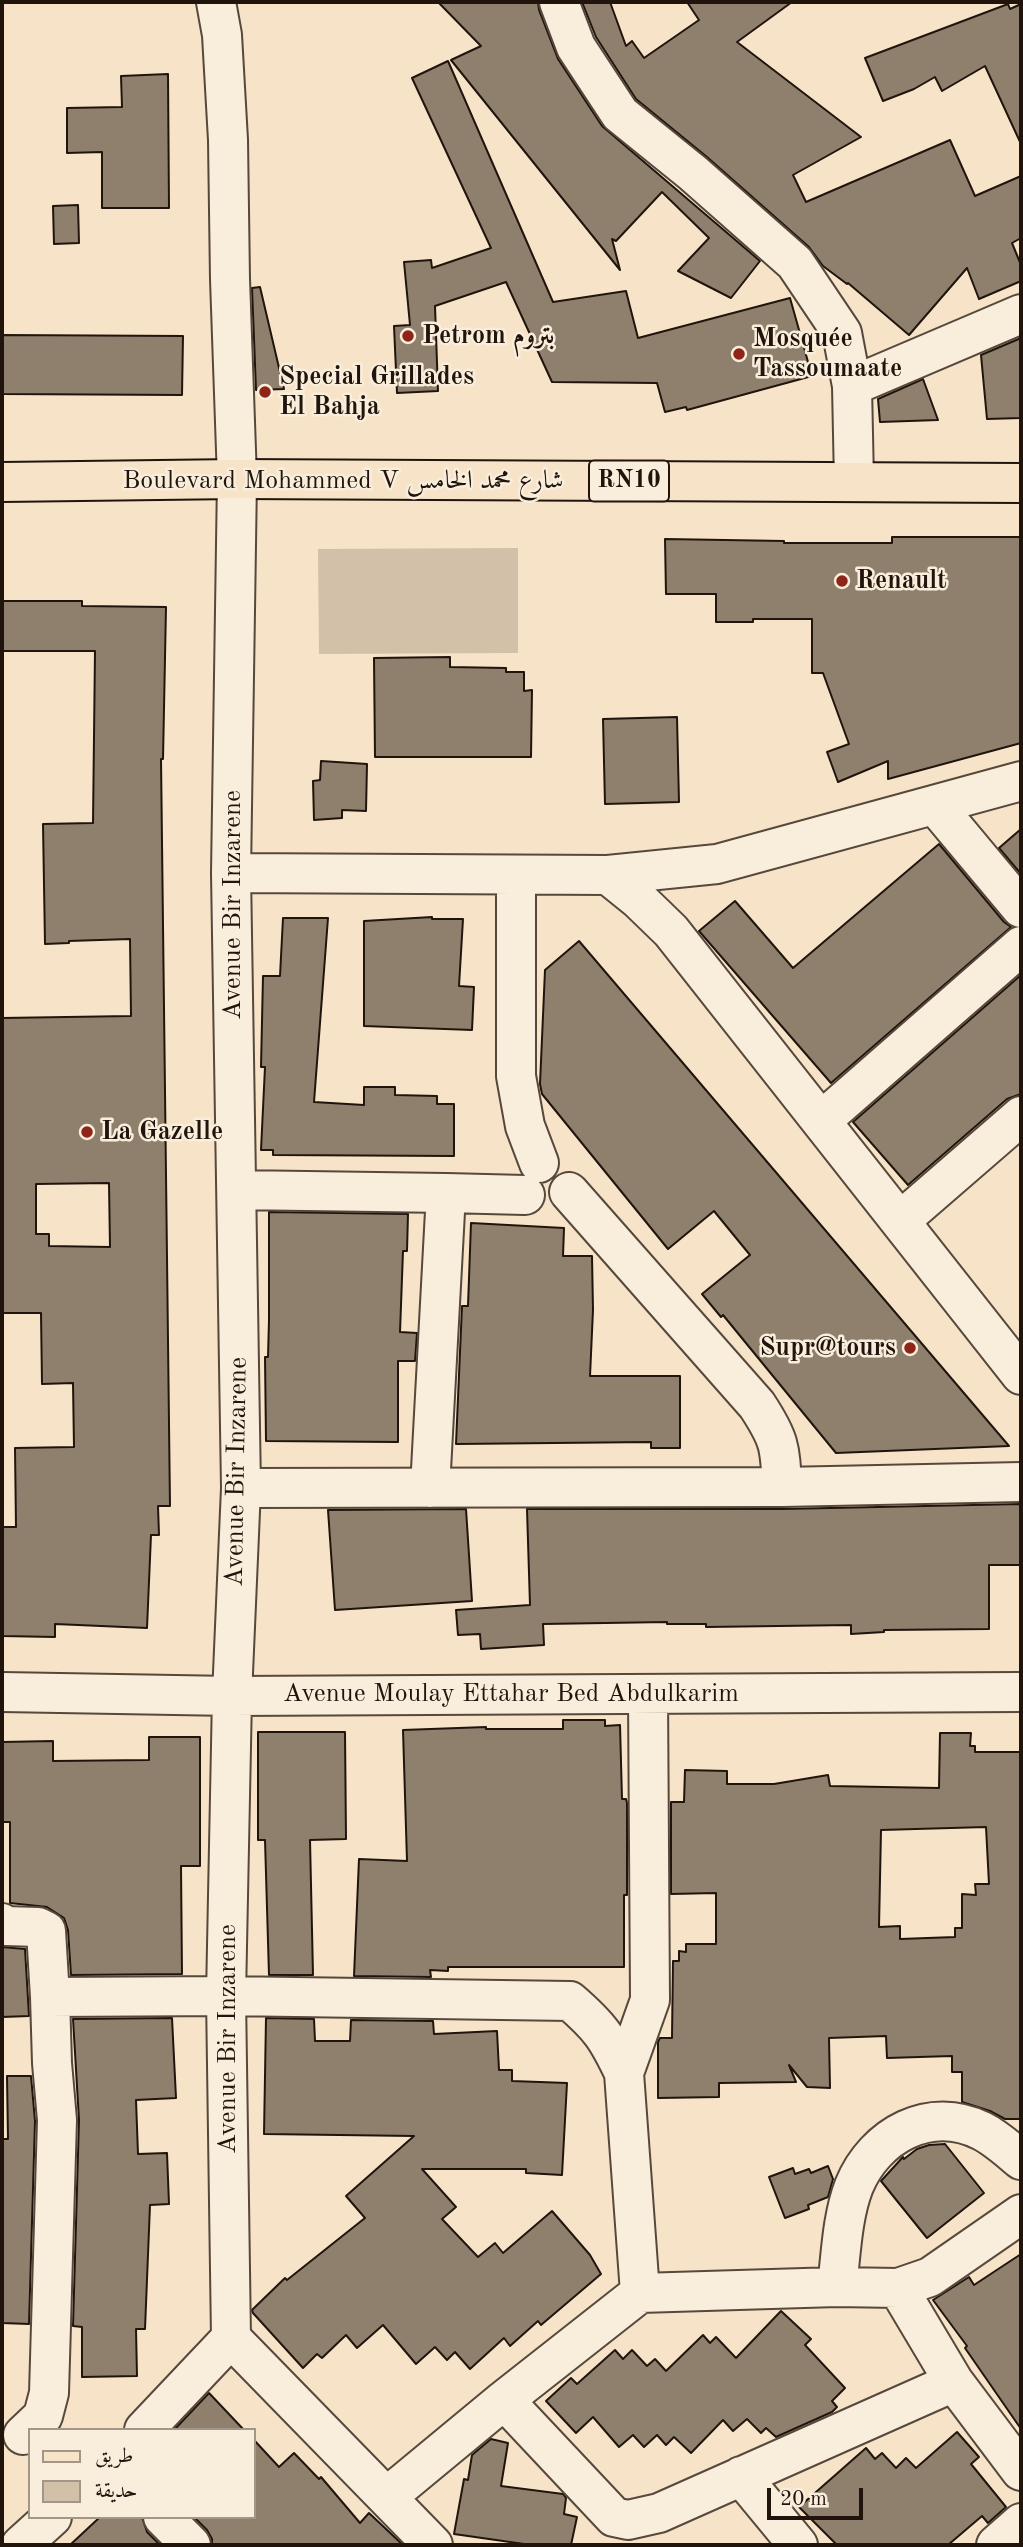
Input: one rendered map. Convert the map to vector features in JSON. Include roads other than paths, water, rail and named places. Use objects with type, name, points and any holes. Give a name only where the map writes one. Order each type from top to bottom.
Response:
[{"type":"main road","name":"Boulevard Mohammed V شارع محمد الخامس","points":[[2,482],[237,479],[1021,483]]},
{"type":"street","name":"Avenue Bir Inzarene","points":[[216,2],[222,35],[228,140],[237,479],[231,873],[241,1488],[232,1696],[226,1996],[231,2338]]},
{"type":"street","points":[[559,2],[576,47],[620,114],[693,173],[795,263],[842,333],[852,386],[854,482]]},
{"type":"street","points":[[852,386],[1021,314]]},
{"type":"street","points":[[231,873],[608,875],[717,864],[1021,781]]},
{"type":"street","points":[[935,805],[1021,908]]},
{"type":"street","points":[[516,875],[516,1076],[532,1179],[532,1205],[543,1209],[554,1208],[564,1202],[569,1192],[757,1405],[774,1430],[780,1448],[782,1487]]},
{"type":"street","points":[[608,875],[671,931],[1021,1375]]},
{"type":"street","points":[[821,1121],[1021,946]]},
{"type":"street","points":[[900,1222],[1021,1116]]},
{"type":"street","points":[[237,1190],[446,1192],[532,1179]]},
{"type":"street","points":[[430,1488],[446,1192]]},
{"type":"street","points":[[241,1488],[782,1487],[1021,1482]]},
{"type":"street","name":"Avenue Moulay Ettahar Bed Abdulkarim","points":[[2,1692],[232,1696],[1021,1692]]},
{"type":"street","points":[[625,2073],[650,2000],[648,1694]]},
{"type":"street","points":[[2,1923],[38,1927],[46,1931],[48,1936],[52,2063],[57,2120],[49,2393],[43,2416],[18,2430]]},
{"type":"street","points":[[50,1997],[226,1996],[570,2001],[598,2025],[625,2073],[639,2293]]},
{"type":"street","points":[[837,2287],[845,2222],[854,2186],[870,2156],[879,2146],[912,2127],[943,2120],[983,2132],[1021,2160]]},
{"type":"street","points":[[388,2496],[639,2293],[837,2287],[898,2288],[930,2277],[1021,2214]]},
{"type":"street","points":[[898,2288],[954,2382],[1021,2471]]},
{"type":"street","points":[[146,2428],[231,2338],[433,2545]]},
{"type":"street","points":[[504,2400],[614,2517],[628,2520],[659,2513],[954,2382]]},
{"type":"street","points":[[741,2476],[798,2545]]},
{"type":"street","points":[[20,2545],[50,2519]]},
{"type":"street","points":[[165,2519],[191,2545]]},
{"type":"street","points":[[996,2545],[1021,2523]]},
{"type":"place","name":"Petrom بتروم","points":[[408,336]]},
{"type":"place","name":"Mosquée Tassoumaate","points":[[739,354]]},
{"type":"place","name":"Special Grillades El Bahja","points":[[265,392]]},
{"type":"place","name":"Renault","points":[[842,581]]},
{"type":"place","name":"La Gazelle","points":[[87,1132]]},
{"type":"place","name":"Supr@tours","points":[[910,1348]]}]
